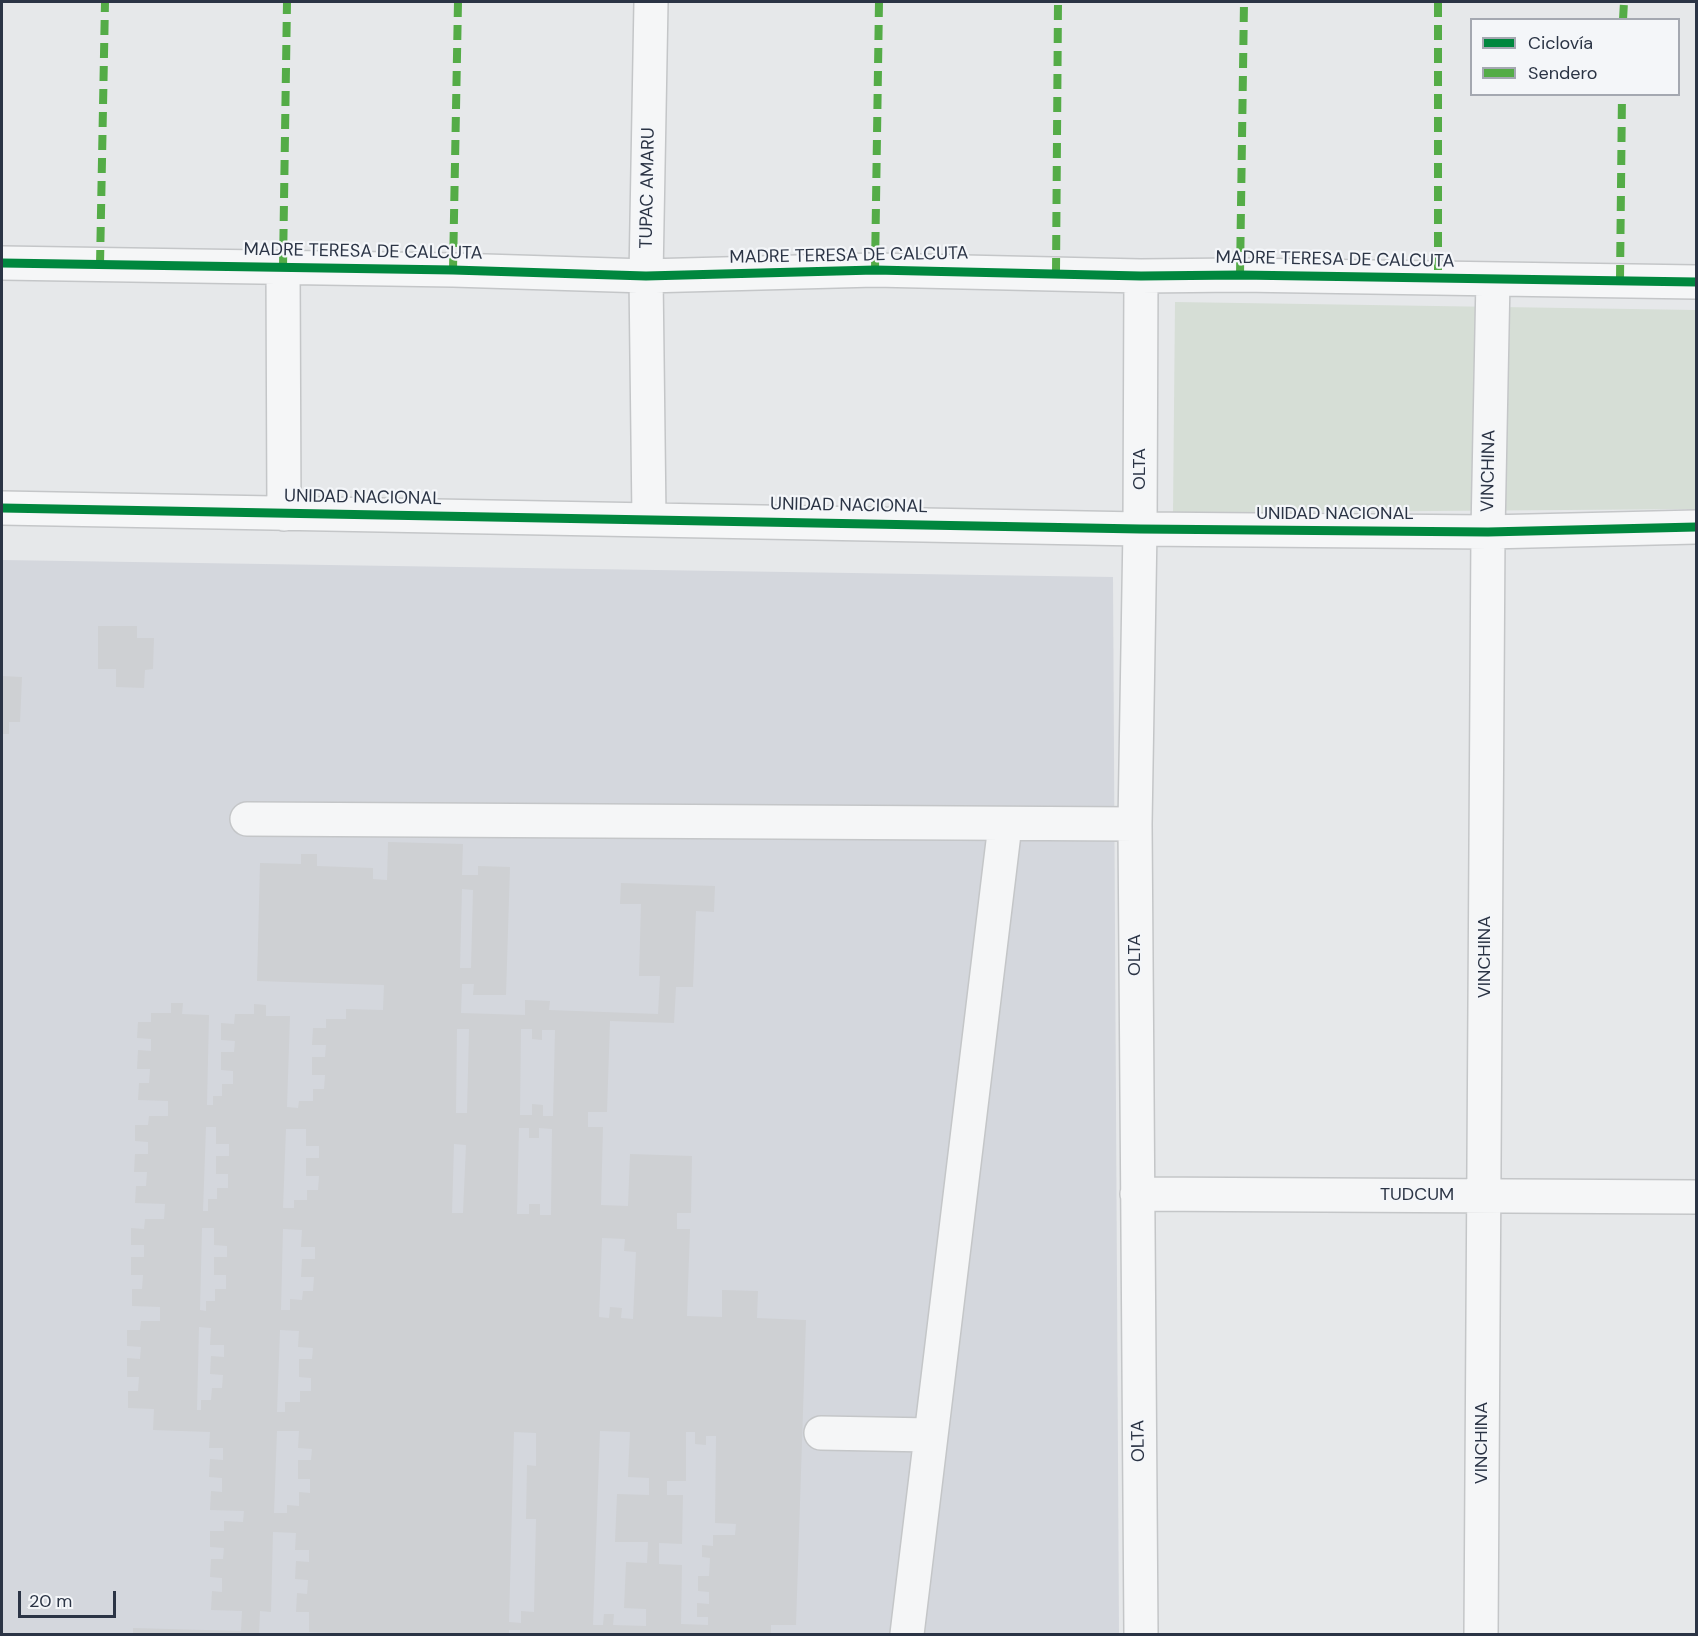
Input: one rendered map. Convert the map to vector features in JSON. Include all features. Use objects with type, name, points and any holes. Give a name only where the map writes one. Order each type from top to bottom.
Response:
[{"type":"street","name":"TUPAC AMARU","points":[[649,518],[646,276],[651,2]]},
{"type":"street","name":"MADRE TERESA DE CALCUTA","points":[[2,263],[453,270],[646,276],[875,270],[1141,276],[1240,275],[1696,282]]},
{"type":"street","points":[[283,267],[284,514]]},
{"type":"street","name":"OLTA","points":[[1141,276],[1135,824],[1141,1635]]},
{"type":"street","name":"VINCHINA","points":[[1481,1635],[1488,531],[1493,279]]},
{"type":"street","name":"UNIDAD NACIONAL","points":[[2,508],[649,518],[1140,529],[1488,531],[1696,527]]},
{"type":"street","points":[[247,819],[1135,824]]},
{"type":"street","points":[[907,1635],[1005,825]]},
{"type":"street","name":"TUDCUM","points":[[1137,1194],[1696,1197]]},
{"type":"street","points":[[821,1433],[931,1435]]},
{"type":"shaded area","points":[[1175,302],[1696,310],[1696,509],[1173,513]]},
{"type":"shaded area","points":[[2,560],[1113,577],[1119,1634],[2,1634]]},
{"type":"building","points":[[98,626],[137,626],[137,638],[154,638],[153,669],[145,670],[144,688],[116,687],[116,669],[98,669]]},
{"type":"building","points":[[2,676],[22,677],[20,722],[9,722],[9,734],[2,734]]},
{"type":"building","points":[[388,842],[463,844],[462,875],[478,875],[478,866],[510,867],[506,995],[473,995],[474,984],[462,984],[461,1013],[525,1015],[525,1000],[550,1001],[549,1010],[658,1014],[660,976],[639,976],[641,904],[620,904],[621,883],[715,886],[714,912],[696,911],[693,987],[676,987],[674,1023],[610,1021],[607,1112],[588,1112],[588,1127],[603,1127],[601,1205],[628,1206],[630,1154],[692,1156],[691,1213],[677,1213],[677,1229],[690,1229],[687,1316],[722,1317],[722,1290],[758,1291],[757,1318],[806,1320],[796,1625],[771,1625],[771,1634],[520,1634],[520,1630],[509,1630],[509,1634],[309,1632],[309,1612],[296,1612],[297,1593],[307,1594],[308,1580],[295,1579],[296,1561],[309,1562],[309,1550],[295,1550],[296,1533],[273,1532],[271,1612],[260,1611],[259,1634],[133,1634],[133,1628],[241,1631],[242,1611],[211,1610],[212,1591],[222,1592],[222,1578],[210,1577],[211,1559],[223,1559],[224,1548],[210,1547],[210,1531],[224,1531],[224,1521],[243,1522],[244,1511],[210,1510],[211,1491],[222,1492],[222,1478],[209,1477],[210,1459],[223,1460],[223,1448],[209,1448],[210,1432],[153,1430],[154,1409],[128,1408],[128,1391],[138,1391],[139,1377],[127,1377],[127,1358],[140,1359],[141,1347],[127,1346],[127,1330],[140,1330],[141,1321],[160,1321],[160,1307],[132,1306],[132,1289],[142,1289],[143,1275],[131,1275],[131,1257],[144,1257],[144,1245],[131,1245],[131,1228],[144,1229],[145,1219],[164,1219],[165,1204],[135,1203],[136,1186],[146,1186],[147,1172],[134,1172],[135,1154],[148,1154],[148,1142],[135,1141],[135,1125],[148,1125],[149,1116],[168,1116],[168,1101],[138,1100],[139,1083],[149,1083],[150,1069],[137,1069],[138,1050],[151,1051],[151,1039],[137,1038],[138,1022],[151,1022],[151,1013],[171,1013],[171,1003],[183,1003],[182,1014],[209,1015],[207,1105],[213,1105],[213,1096],[222,1096],[222,1084],[233,1084],[233,1071],[221,1070],[221,1052],[234,1052],[235,1041],[221,1040],[221,1023],[234,1024],[235,1014],[254,1014],[254,1004],[266,1005],[266,1016],[290,1016],[287,1107],[298,1108],[299,1101],[313,1101],[313,1089],[324,1089],[325,1075],[312,1075],[312,1057],[325,1057],[326,1045],[312,1045],[313,1028],[326,1028],[326,1019],[346,1019],[346,1009],[383,1010],[384,985],[257,981],[260,863],[301,864],[301,854],[317,854],[317,866],[373,868],[373,879],[387,880]],"holes":[[[462,889],[473,890],[471,968],[460,968]],[[457,1029],[469,1029],[467,1113],[456,1113]],[[521,1029],[532,1029],[532,1039],[542,1040],[542,1030],[555,1030],[553,1116],[543,1116],[543,1105],[532,1104],[532,1115],[520,1115]],[[206,1127],[216,1127],[216,1144],[229,1144],[229,1156],[216,1156],[216,1174],[228,1174],[228,1188],[217,1188],[217,1199],[208,1199],[208,1211],[203,1211]],[[519,1128],[529,1128],[529,1138],[539,1138],[539,1128],[552,1129],[551,1215],[540,1215],[540,1204],[529,1204],[529,1214],[517,1214]],[[286,1129],[306,1129],[306,1146],[319,1146],[319,1158],[306,1158],[306,1176],[319,1176],[318,1190],[307,1190],[307,1200],[294,1200],[294,1208],[283,1208]],[[454,1144],[466,1145],[463,1213],[452,1213]],[[202,1228],[214,1228],[214,1245],[227,1246],[227,1257],[214,1257],[214,1275],[226,1275],[226,1289],[215,1289],[215,1301],[206,1301],[206,1311],[200,1310]],[[283,1229],[302,1230],[301,1247],[315,1247],[315,1259],[302,1259],[301,1277],[314,1277],[313,1291],[303,1291],[302,1300],[290,1299],[290,1310],[281,1310]],[[602,1238],[625,1239],[624,1251],[636,1252],[633,1319],[621,1318],[622,1308],[610,1307],[609,1318],[599,1317]],[[199,1327],[211,1328],[210,1345],[224,1345],[224,1357],[211,1356],[210,1374],[223,1375],[222,1388],[212,1388],[211,1400],[201,1400],[201,1410],[197,1410]],[[280,1330],[299,1331],[298,1347],[313,1348],[312,1359],[299,1359],[299,1377],[311,1378],[311,1391],[300,1391],[300,1402],[285,1402],[285,1412],[277,1412]],[[277,1431],[299,1431],[298,1448],[312,1449],[311,1460],[298,1460],[298,1479],[310,1479],[310,1493],[299,1492],[299,1506],[287,1505],[287,1513],[274,1513]],[[600,1431],[630,1432],[628,1477],[649,1478],[649,1495],[617,1494],[615,1542],[648,1542],[647,1563],[626,1562],[624,1608],[646,1609],[646,1626],[613,1625],[614,1614],[604,1614],[603,1625],[593,1625]],[[514,1432],[536,1433],[536,1466],[527,1465],[526,1519],[536,1519],[534,1612],[521,1611],[521,1623],[509,1622]],[[686,1432],[695,1432],[695,1444],[706,1445],[706,1436],[716,1436],[715,1523],[736,1524],[735,1535],[713,1535],[713,1546],[702,1545],[702,1557],[710,1558],[709,1576],[698,1576],[698,1591],[709,1592],[709,1604],[697,1603],[697,1617],[708,1617],[708,1625],[681,1624],[682,1565],[659,1564],[659,1543],[682,1544],[683,1495],[667,1495],[667,1481],[686,1481]]]},
{"type":"marked path","points":[[100,265],[105,2]]},
{"type":"marked path","points":[[283,267],[287,2]]},
{"type":"marked path","points":[[453,270],[458,2]]},
{"type":"marked path","points":[[875,270],[879,2]]},
{"type":"marked path","points":[[1056,273],[1058,2]]},
{"type":"marked path","points":[[1240,275],[1244,2]]},
{"type":"marked path","points":[[1438,2],[1438,277]]},
{"type":"marked path","points":[[1623,18],[1624,2]]},
{"type":"marked path","points":[[1620,280],[1622,96]]},
{"type":"cycle path","points":[[2,263],[453,270],[646,276],[875,270],[1141,276],[1240,275],[1696,282]]},
{"type":"cycle path","points":[[2,508],[1140,529],[1488,532],[1696,527]]}]
